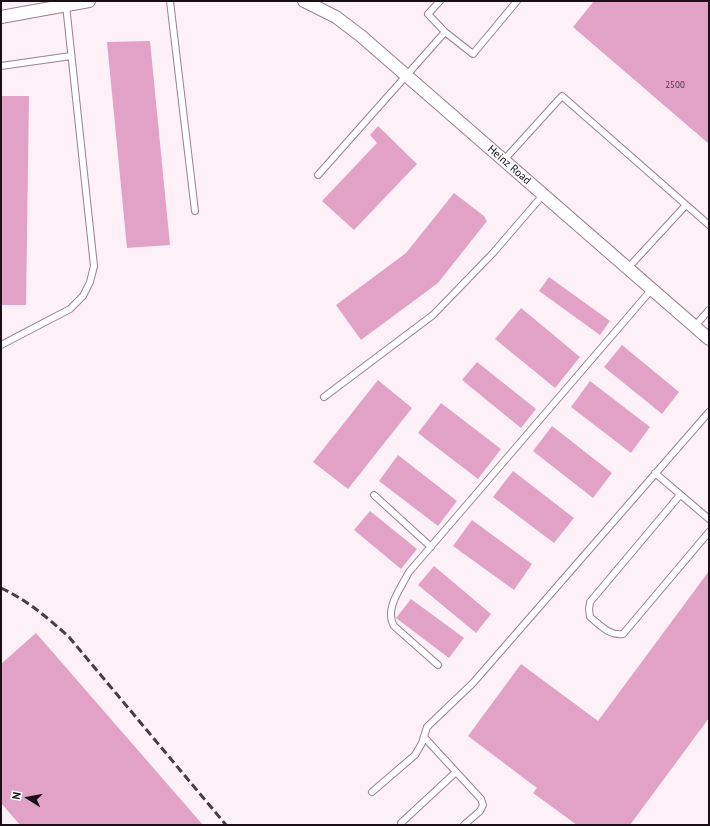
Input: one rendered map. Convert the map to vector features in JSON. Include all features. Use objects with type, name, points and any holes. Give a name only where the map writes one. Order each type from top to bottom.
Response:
[{"type":"street","points":[[1,17],[89,1]]},
{"type":"street","name":"Heinz Road","points":[[304,1],[336,17],[360,36],[709,339]]},
{"type":"lane","points":[[170,1],[195,211]]},
{"type":"lane","points":[[440,1],[428,14],[445,32],[473,54],[517,1]]},
{"type":"lane","points":[[1,345],[70,309],[83,296],[90,282],[94,266],[66,5]]},
{"type":"lane","points":[[318,174],[445,32]]},
{"type":"lane","points":[[1,66],[71,56]]},
{"type":"lane","points":[[504,160],[562,96],[709,225]]},
{"type":"lane","points":[[324,398],[433,315],[493,253],[543,195]]},
{"type":"lane","points":[[628,268],[686,205]]},
{"type":"lane","points":[[438,665],[394,626],[390,620],[390,612],[394,600],[409,572],[652,289]]},
{"type":"lane","points":[[695,326],[709,310]]},
{"type":"lane","points":[[372,792],[415,755],[427,727],[472,683],[709,412]]},
{"type":"lane","points":[[655,473],[709,518]]},
{"type":"lane","points":[[374,495],[431,547]]},
{"type":"lane","points":[[680,495],[590,602],[590,617],[611,634],[623,634],[709,532]]},
{"type":"lane","points":[[424,736],[481,799],[483,805],[480,811],[464,825]]},
{"type":"lane","points":[[401,824],[456,772]]},
{"type":"building","points":[[594,1],[709,1],[709,144],[573,27]]},
{"type":"building","points":[[150,41],[170,245],[127,248],[107,42]]},
{"type":"building","points":[[1,96],[29,96],[26,305],[1,305]]},
{"type":"building","points":[[378,126],[417,164],[354,230],[322,201],[377,143],[370,135]]},
{"type":"building","points":[[454,193],[484,216],[487,221],[438,283],[361,340],[336,305],[406,253]]},
{"type":"building","points":[[549,277],[610,321],[600,335],[539,291]]},
{"type":"building","points":[[521,308],[580,357],[555,388],[495,339]]},
{"type":"building","points":[[622,345],[679,392],[662,414],[604,367]]},
{"type":"building","points":[[477,362],[536,409],[521,428],[462,380]]},
{"type":"building","points":[[378,380],[412,408],[348,489],[313,462]]},
{"type":"building","points":[[590,381],[650,427],[631,453],[571,407]]},
{"type":"building","points":[[441,403],[501,449],[478,479],[418,433]]},
{"type":"building","points":[[552,426],[612,473],[593,498],[533,451]]},
{"type":"building","points":[[398,455],[457,501],[438,526],[379,481]]},
{"type":"building","points":[[513,471],[574,518],[554,543],[493,497]]},
{"type":"building","points":[[370,511],[417,549],[401,569],[354,530]]},
{"type":"building","points":[[472,520],[532,564],[514,590],[453,546]]},
{"type":"building","points":[[434,566],[491,614],[476,633],[418,585]]},
{"type":"building","points":[[709,571],[709,718],[630,825],[577,825],[533,793],[537,788],[468,736],[521,664],[598,721]]},
{"type":"building","points":[[411,599],[464,638],[449,658],[396,618]]},
{"type":"building","points":[[36,633],[203,825],[20,825],[1,803],[1,664]]},
{"type":"railway","points":[[1,588],[45,616],[69,637],[226,825]]}]
